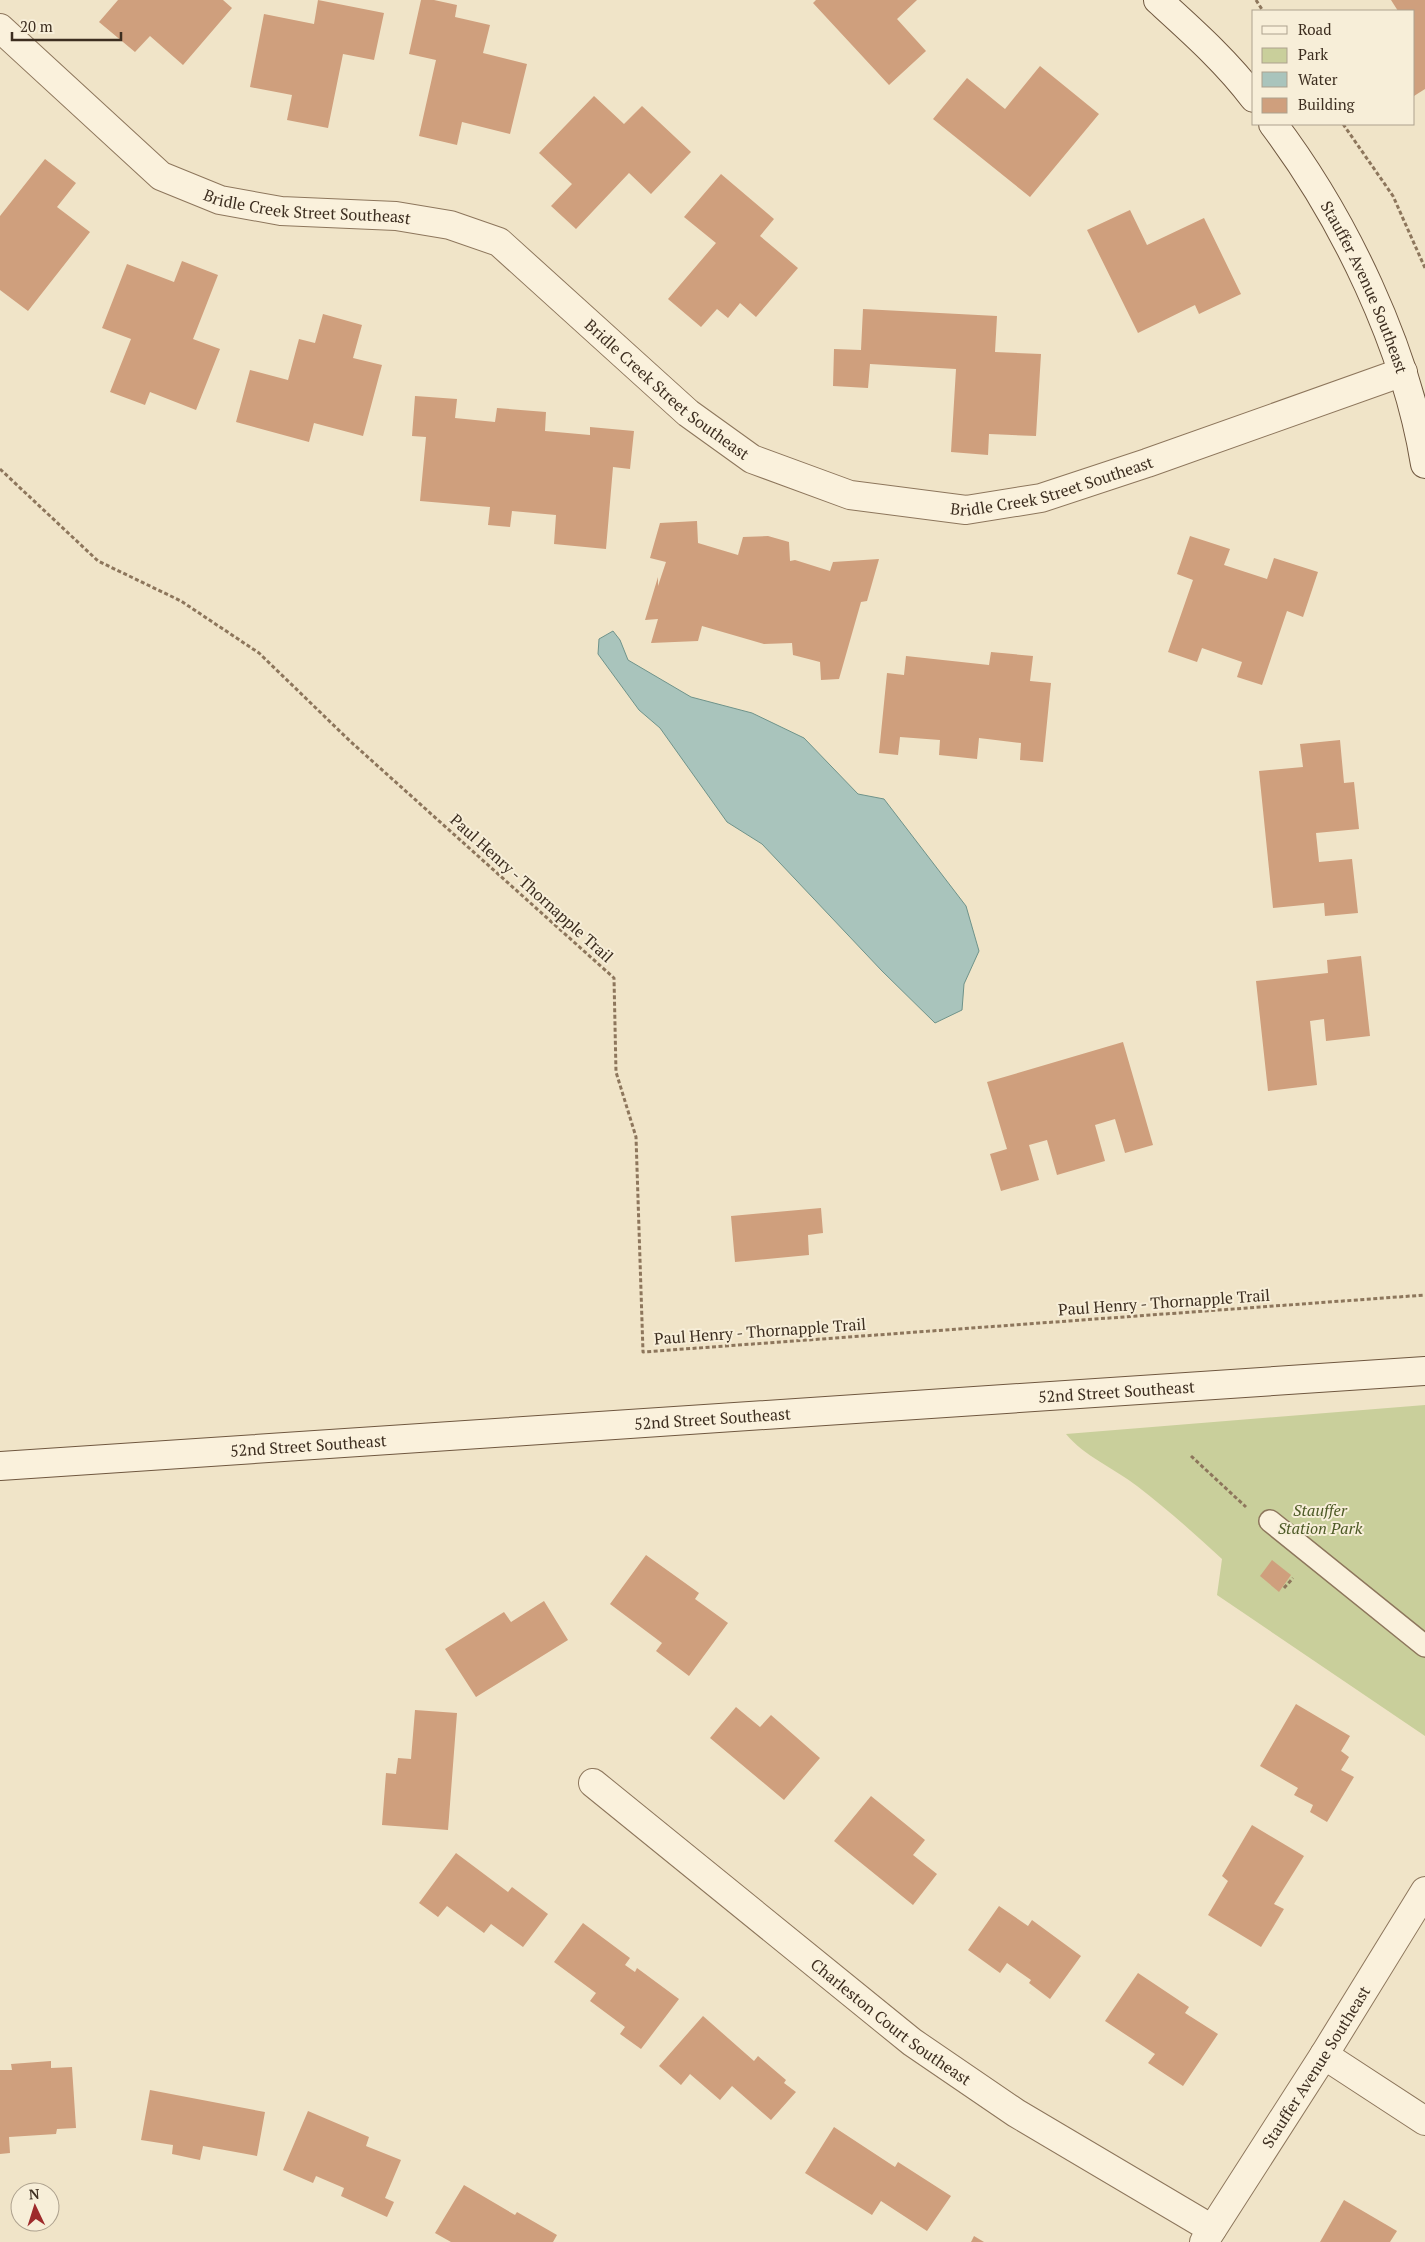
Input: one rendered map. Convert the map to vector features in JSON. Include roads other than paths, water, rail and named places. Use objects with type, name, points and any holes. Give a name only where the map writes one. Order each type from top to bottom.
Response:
[{"type":"street","points":[[1158,0],[1204,42],[1252,95]]},
{"type":"street","name":"Bridle Creek Street Southeast","points":[[0,28],[161,176],[220,200],[281,211],[405,218],[450,225],[499,242],[688,413],[752,459],[850,495],[966,510],[1041,498],[1147,463],[1403,372]]},
{"type":"street","name":"Stauffer Avenue Southeast","points":[[1274,125],[1330,210],[1358,263],[1403,372],[1421,436],[1425,464]]},
{"type":"street","name":"52nd Street Southeast","points":[[0,1466],[1425,1371]]},
{"type":"street","name":"Charleston Court Southeast","points":[[593,1783],[912,2042],[1016,2114],[1208,2236]]},
{"type":"street","name":"Stauffer Avenue Southeast","points":[[1208,2236],[1324,2055],[1425,1891]]},
{"type":"street","points":[[1324,2055],[1425,2121]]},
{"type":"lane","points":[[1270,1521],[1425,1646]]},
{"type":"water","points":[[613,631],[620,640],[628,660],[691,697],[752,713],[804,738],[858,794],[884,799],[966,906],[979,951],[964,984],[962,1010],[935,1023],[882,971],[762,844],[727,822],[660,728],[639,710],[598,654],[599,639]]},
{"type":"park label","name":"Stauffer Station Park","points":[[1320,1519]]}]
